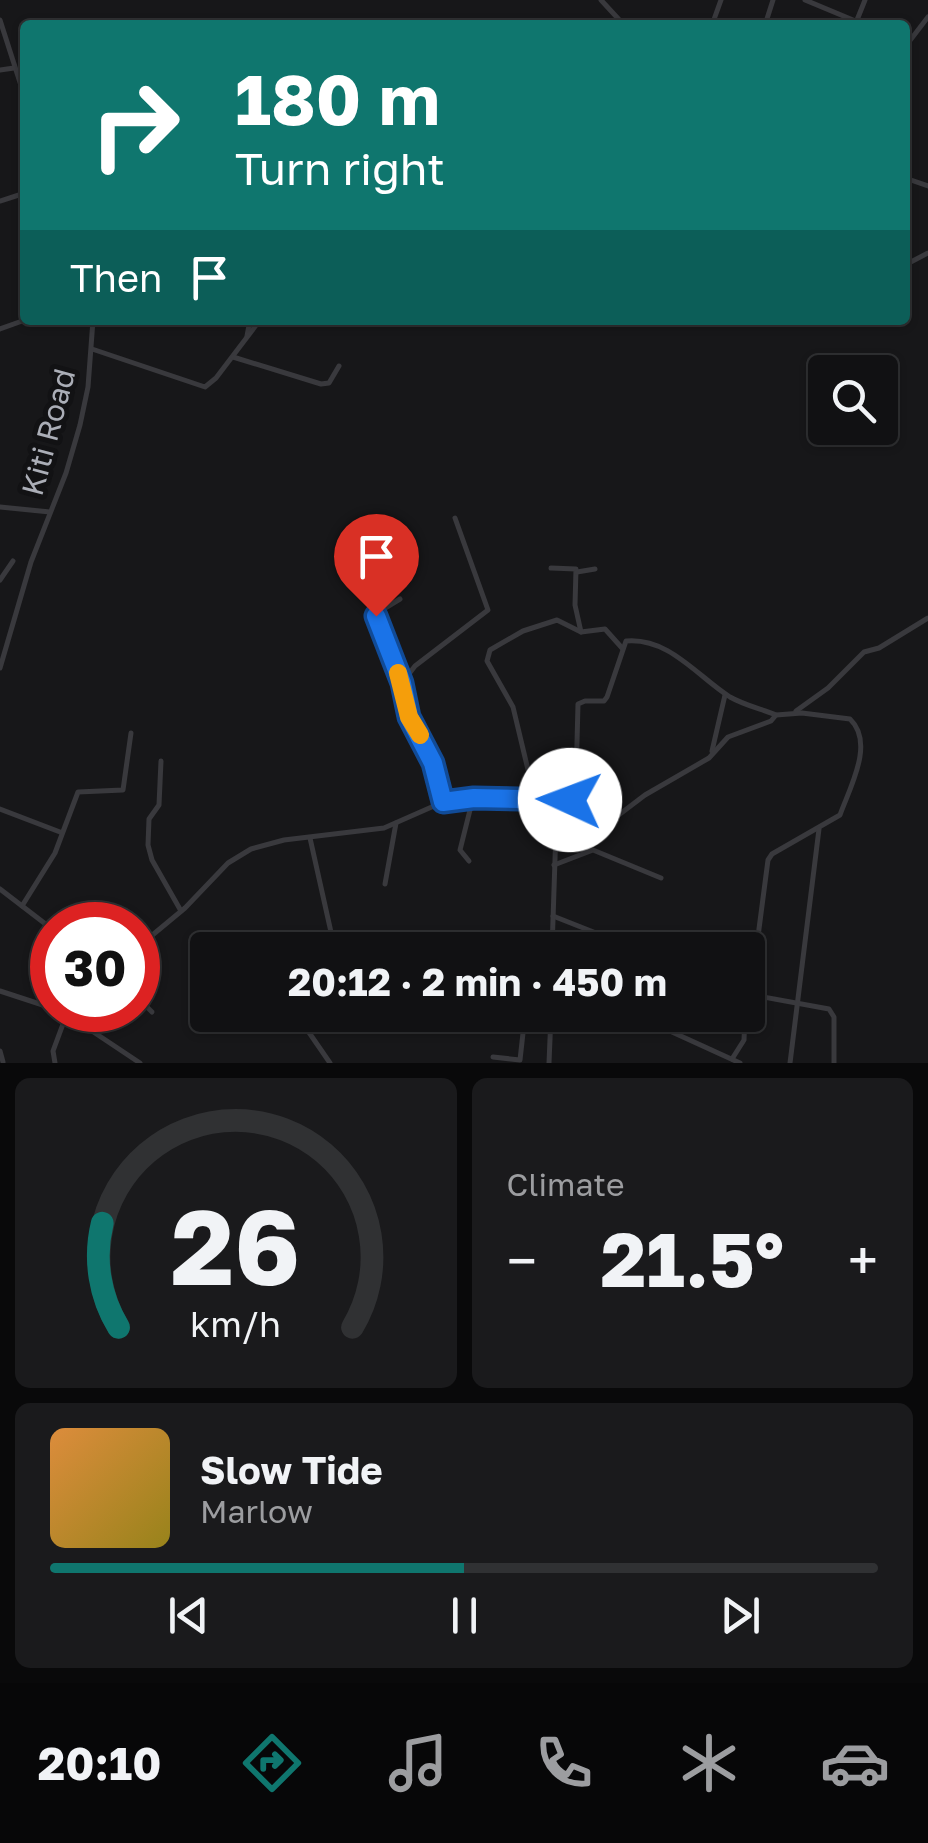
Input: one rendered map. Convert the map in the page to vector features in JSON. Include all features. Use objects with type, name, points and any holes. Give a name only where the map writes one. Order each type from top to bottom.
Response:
[{"type":"street","points":[[805,0],[851,20]]},
{"type":"street","points":[[603,1],[620,20]]},
{"type":"street","points":[[910,40],[928,17]]},
{"type":"street","points":[[0,20],[20,84]]},
{"type":"street","points":[[0,70],[14,68]]},
{"type":"street","name":"Kiti Road","points":[[0,668],[31,562],[80,426],[88,387],[92,325]]},
{"type":"street","points":[[247,339],[249,325]]},
{"type":"street","points":[[92,349],[205,387],[257,325]]},
{"type":"street","points":[[233,357],[321,384],[329,383],[339,366]]},
{"type":"street","points":[[0,507],[50,512]]},
{"type":"street","points":[[402,683],[415,666],[488,610],[454,518]]},
{"type":"street","points":[[0,580],[13,561]]},
{"type":"street","points":[[551,568],[570,567],[576,572],[594,569]]},
{"type":"street","points":[[576,572],[575,605],[581,632]]},
{"type":"street","points":[[400,599],[377,613],[376,620],[402,683],[409,717],[433,763],[443,802]]},
{"type":"street","points":[[794,713],[828,688],[864,652],[879,648],[928,618]]},
{"type":"street","points":[[536,799],[513,707],[488,661],[490,650],[523,630],[551,621],[563,622],[581,632],[605,629],[622,648]]},
{"type":"street","points":[[570,800],[576,781],[578,704],[608,697],[622,648],[629,640],[658,646],[726,694],[776,715],[794,713],[852,720],[861,737],[854,775],[840,815],[770,856],[760,932]]},
{"type":"street","points":[[709,758],[726,694]]},
{"type":"street","points":[[553,932],[558,798],[616,817],[645,795],[709,758],[728,738],[771,721],[776,715]]},
{"type":"street","points":[[22,906],[49,865],[79,790],[123,790],[131,734]]},
{"type":"street","points":[[160,761],[159,805],[149,820],[148,845],[152,860],[181,912]]},
{"type":"street","points":[[469,861],[460,850],[474,798]]},
{"type":"street","points":[[160,929],[238,856],[265,845],[376,830],[443,802],[474,798],[555,802]]},
{"type":"street","points":[[0,809],[60,832]]},
{"type":"street","points":[[385,884],[396,823]]},
{"type":"street","points":[[790,1063],[819,829]]},
{"type":"street","points":[[310,838],[330,932]]},
{"type":"street","points":[[554,866],[593,850],[661,878]]},
{"type":"street","points":[[0,889],[30,912]]},
{"type":"street","points":[[553,916],[593,932]]},
{"type":"street","points":[[0,991],[30,1001]]},
{"type":"street","points":[[765,997],[791,1001],[796,1006],[825,1008],[832,1013],[834,1063]]},
{"type":"street","points":[[54,1063],[53,1051],[61,1032]]},
{"type":"street","points":[[94,1032],[140,1063]]},
{"type":"street","points":[[309,1032],[330,1063]]},
{"type":"street","points":[[493,1057],[520,1060],[523,1032]]},
{"type":"street","points":[[549,1063],[550,1032]]},
{"type":"street","points":[[673,1032],[740,1063]]},
{"type":"street","points":[[732,1058],[745,1032]]},
{"type":"street","points":[[0,1052],[3,1062]]},
{"type":"slow traffic","points":[[398,673],[409,717],[420,735]]},
{"type":"route","points":[[376,616],[402,683],[409,717],[433,763],[443,802],[474,798],[570,800]]}]
